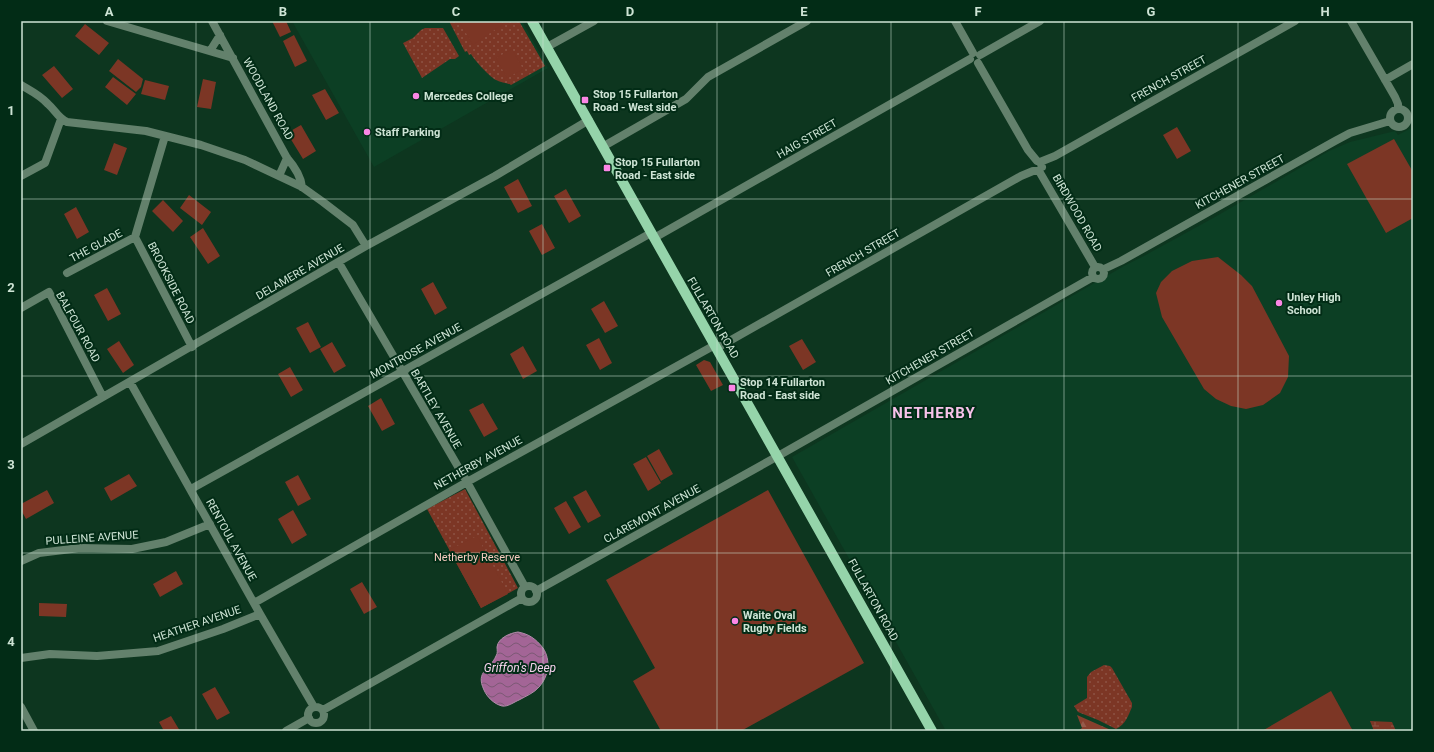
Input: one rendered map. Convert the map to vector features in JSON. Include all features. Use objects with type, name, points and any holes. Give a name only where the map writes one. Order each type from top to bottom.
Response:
[{"type":"main road","name":"FULLARTON ROAD","points":[[532,21],[604,146],[653,236],[932,731]]},
{"type":"street","points":[[107,21],[233,58]]},
{"type":"street","name":"WOODLAND ROAD","points":[[212,21],[292,164],[300,179],[302,187]]},
{"type":"street","points":[[547,46],[594,21]]},
{"type":"street","points":[[604,146],[686,99],[708,77],[807,21]]},
{"type":"street","name":"BIRDWOOD ROAD","points":[[955,21],[1036,166],[1095,267]]},
{"type":"street","name":"HAIG STREET","points":[[653,236],[1040,21]]},
{"type":"street","name":"FRENCH STREET","points":[[716,347],[1295,21]]},
{"type":"street","points":[[1351,21],[1395,97],[1398,104],[1398,109]]},
{"type":"street","points":[[210,51],[220,35]]},
{"type":"street","points":[[1385,80],[1413,64]]},
{"type":"street","points":[[21,85],[38,94],[49,104],[61,119],[66,122],[146,131],[231,154],[258,165],[302,187],[338,212],[353,225],[366,246]]},
{"type":"street","points":[[1398,109],[1403,110],[1410,116],[1406,123],[1400,127],[1394,126],[1390,121],[1392,111],[1398,109]]},
{"type":"street","points":[[21,176],[45,163],[61,119]]},
{"type":"street","name":"DELAMERE AVENUE","points":[[21,444],[339,263],[366,246],[495,176],[589,120]]},
{"type":"street","name":"KITCHENER STREET","points":[[1104,269],[1121,261],[1340,138],[1350,133],[1390,121]]},
{"type":"street","name":"BROOKSIDE ROAD","points":[[165,136],[135,237],[192,347]]},
{"type":"street","points":[[279,176],[288,158]]},
{"type":"street","name":"MONTROSE AVENUE","points":[[191,489],[402,372],[653,236]]},
{"type":"street","name":"THE GLADE","points":[[67,273],[135,237]]},
{"type":"street","name":"BARTLEY AVENUE","points":[[339,263],[467,482],[525,587]]},
{"type":"street","points":[[1099,266],[1104,269],[1104,275],[1101,278],[1097,279],[1093,277],[1092,270],[1095,267],[1099,266]]},
{"type":"street","name":"KITCHENER STREET","points":[[778,456],[1093,277]]},
{"type":"street","name":"BALFOUR ROAD","points":[[21,308],[49,292],[103,397]]},
{"type":"street","name":"NETHERBY AVENUE","points":[[254,603],[467,482],[716,347]]},
{"type":"street","name":"RENTOUL AVENUE","points":[[130,382],[314,707]]},
{"type":"street","name":"CLAREMONT AVENUE","points":[[536,591],[778,456]]},
{"type":"street","name":"PULLEINE AVENUE","points":[[21,561],[39,553],[80,548],[132,548],[166,542],[210,524]]},
{"type":"street","points":[[525,587],[531,587],[536,591],[536,596],[532,601],[526,601],[522,598],[521,591],[525,587]]},
{"type":"street","points":[[323,710],[522,598]]},
{"type":"street","name":"HEATHER AVENUE","points":[[21,658],[50,654],[97,656],[158,651],[223,629],[260,614]]},
{"type":"street","points":[[21,707],[34,731]]},
{"type":"street","points":[[309,718],[309,712],[314,707],[318,707],[323,710]]},
{"type":"street","points":[[309,718],[316,722],[322,720],[324,716],[323,710]]},
{"type":"street","points":[[286,731],[309,718]]},
{"type":"shaded area","name":"Mercedes College","points":[[292,21],[522,21],[548,68],[374,167]]},
{"type":"shaded area","points":[[1413,127],[1413,731],[946,731],[792,457],[1124,266],[1215,217],[1329,151],[1350,142],[1395,131],[1398,135]]},
{"type":"green space","points":[[272,21],[286,21],[291,32],[280,37]]},
{"type":"green space","points":[[449,21],[519,21],[545,66],[511,85],[498,81],[494,79],[475,60],[471,54],[469,55],[467,51],[465,52]]},
{"type":"green space","points":[[459,21],[501,21],[503,24],[473,45]]},
{"type":"green space","points":[[85,24],[109,43],[99,55],[75,36]]},
{"type":"green space","points":[[425,28],[443,28],[459,56],[455,59],[450,59],[422,78],[403,43],[413,38]]},
{"type":"green space","points":[[294,35],[307,61],[295,67],[283,41]]},
{"type":"green space","points":[[512,49],[523,69],[507,78],[496,58]]},
{"type":"green space","points":[[118,59],[143,79],[141,87],[136,92],[109,71]]},
{"type":"green space","points":[[54,66],[73,89],[62,98],[42,75]]},
{"type":"green space","points":[[113,77],[136,94],[127,105],[105,87]]},
{"type":"green space","points":[[203,79],[216,82],[211,109],[197,107]]},
{"type":"green space","points":[[145,80],[169,86],[165,100],[141,94]]},
{"type":"green space","points":[[325,89],[339,113],[326,120],[312,95]]},
{"type":"green space","points":[[301,125],[316,151],[303,159],[287,133]]},
{"type":"green space","points":[[1177,127],[1191,151],[1177,159],[1163,135]]},
{"type":"green space","points":[[1394,139],[1413,172],[1413,218],[1386,233],[1347,164]]},
{"type":"green space","points":[[114,143],[127,148],[117,175],[104,170]]},
{"type":"green space","points":[[518,179],[532,206],[518,213],[504,187]]},
{"type":"green space","points":[[566,189],[581,216],[569,223],[554,196]]},
{"type":"green space","points":[[189,195],[211,212],[202,225],[180,208]]},
{"type":"green space","points":[[163,200],[183,221],[173,232],[152,211]]},
{"type":"green space","points":[[76,207],[89,232],[77,239],[64,214]]},
{"type":"green space","points":[[542,224],[555,248],[542,255],[529,231]]},
{"type":"green space","points":[[203,228],[220,256],[208,264],[190,237]]},
{"type":"green space","points":[[1218,257],[1241,275],[1252,286],[1289,356],[1288,377],[1280,393],[1263,405],[1246,409],[1231,406],[1216,399],[1204,389],[1162,317],[1156,293],[1161,282],[1172,271],[1192,261]]},
{"type":"green space","points":[[433,282],[447,308],[435,315],[421,289]]},
{"type":"green space","points":[[107,288],[121,314],[108,321],[94,295]]},
{"type":"green space","points":[[604,301],[618,326],[605,333],[591,309]]},
{"type":"green space","points":[[308,322],[321,347],[310,353],[296,328]]},
{"type":"green space","points":[[599,338],[612,363],[600,370],[586,345]]},
{"type":"green space","points":[[802,339],[816,362],[803,370],[789,346]]},
{"type":"green space","points":[[119,341],[134,365],[123,373],[107,349]]},
{"type":"green space","points":[[332,342],[346,366],[334,373],[320,349]]},
{"type":"green space","points":[[523,346],[537,371],[523,379],[510,354]]},
{"type":"green space","points":[[704,360],[710,362],[723,385],[711,391],[696,365]]},
{"type":"green space","points":[[290,367],[303,390],[291,397],[278,374]]},
{"type":"green space","points":[[381,398],[395,424],[382,431],[368,406]]},
{"type":"green space","points":[[483,403],[498,429],[484,437],[469,410]]},
{"type":"green space","points":[[659,449],[673,474],[661,481],[647,456]]},
{"type":"green space","points":[[646,457],[661,483],[648,491],[633,464]]},
{"type":"green space","points":[[129,474],[137,486],[111,501],[104,488]]},
{"type":"green space","points":[[298,475],[311,499],[298,506],[285,482]]},
{"type":"green space","name":"Netherby Reserve","points":[[465,489],[518,588],[481,608],[427,509]]},
{"type":"green space","points":[[47,490],[54,503],[26,519],[21,510],[21,504]]},
{"type":"green space","points":[[586,490],[601,516],[588,523],[573,497]]},
{"type":"green space","name":"Waite Oval Rugby Fields","points":[[768,490],[864,663],[741,731],[661,731],[633,681],[655,668],[606,580]]},
{"type":"green space","points":[[566,501],[581,527],[569,534],[554,508]]},
{"type":"green space","points":[[293,510],[307,535],[292,544],[278,519]]},
{"type":"green space","points":[[477,536],[508,594],[481,608],[449,550]]},
{"type":"green space","points":[[176,571],[183,584],[160,597],[153,584]]},
{"type":"green space","points":[[362,582],[377,607],[364,614],[350,589]]},
{"type":"green space","points":[[39,603],[67,604],[66,617],[39,616]]},
{"type":"green space","points":[[1104,665],[1112,668],[1132,703],[1132,707],[1126,720],[1116,729],[1078,712],[1074,706],[1087,698],[1087,677],[1091,672]]},
{"type":"green space","points":[[215,687],[230,713],[217,720],[202,694]]},
{"type":"green space","points":[[1331,691],[1353,731],[1262,731]]},
{"type":"green space","points":[[1077,715],[1113,731],[1078,731],[1082,728]]},
{"type":"green space","points":[[171,716],[180,731],[164,731],[159,722]]},
{"type":"green space","points":[[1370,721],[1392,722],[1396,731],[1374,731]]},
{"type":"water","name":"Griffon's Deep","points":[[518,632],[532,637],[543,648],[546,653],[548,663],[547,673],[542,683],[535,691],[511,704],[502,706],[491,700],[487,695],[481,679],[484,671],[497,655],[497,647],[500,641],[508,635]]},
{"type":"place","name":"Mercedes College","points":[[416,96]]},
{"type":"place","name":"Stop 15 Fullarton Road - West side","points":[[585,100]]},
{"type":"place","name":"Staff Parking","points":[[367,132]]},
{"type":"place","name":"Stop 15 Fullarton Road - East side","points":[[607,168]]},
{"type":"place","name":"Unley High School","points":[[1279,303]]},
{"type":"place","name":"Stop 14 Fullarton Road - East side","points":[[732,388]]},
{"type":"place","name":"Waite Oval Rugby Fields","points":[[735,621]]},
{"type":"district","name":"NETHERBY","points":[[934,413]]}]
